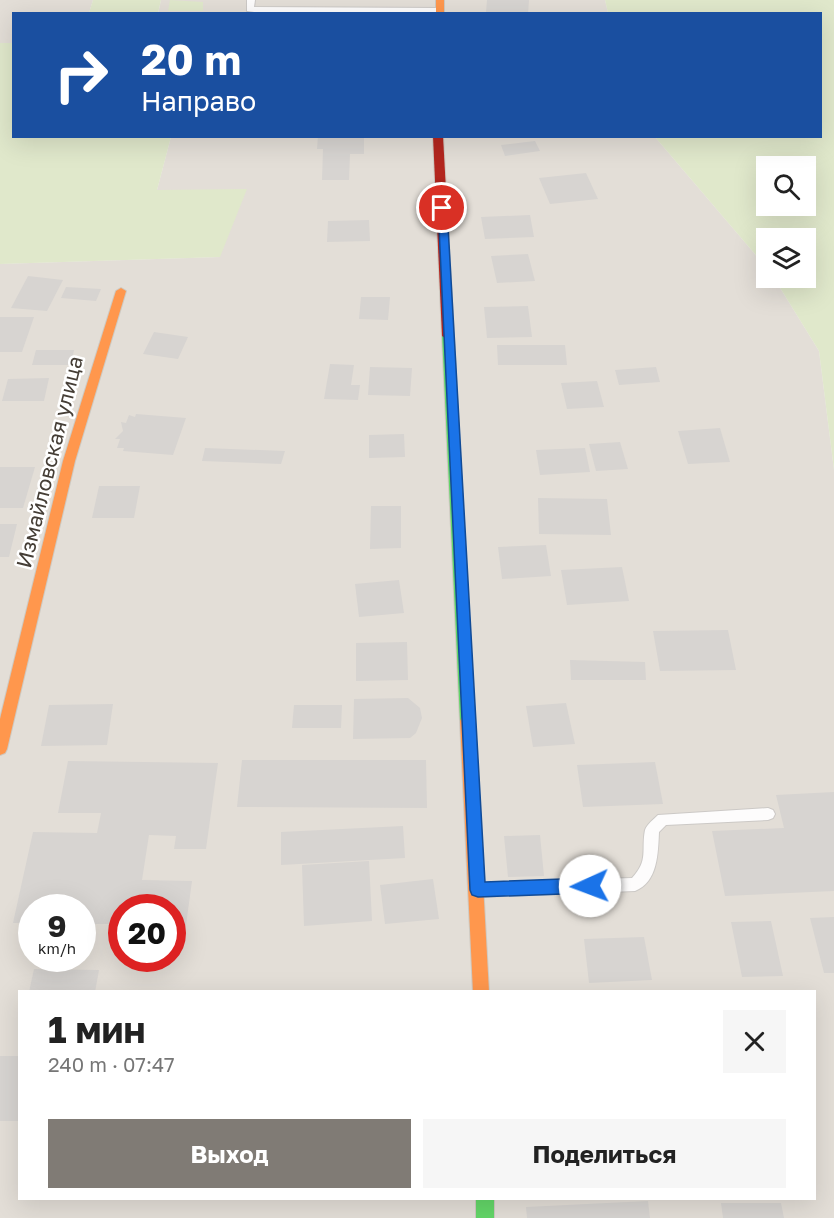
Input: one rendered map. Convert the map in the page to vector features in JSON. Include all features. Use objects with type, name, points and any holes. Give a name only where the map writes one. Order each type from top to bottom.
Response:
[{"type":"street","points":[[438,138],[482,990]]},
{"type":"street","name":"Измайловская улица","points":[[0,749],[75,440],[101,349],[121,291]]},
{"type":"street","points":[[485,1200],[485,1218]]},
{"type":"lane","points":[[251,0],[250,9],[271,12],[386,12],[440,8]]},
{"type":"lane","points":[[386,0],[386,12]]},
{"type":"lane","points":[[478,890],[635,885],[647,873],[651,856],[652,830],[663,819],[768,814]]},
{"type":"shaded area","points":[[0,0],[93,0],[89,12],[12,12],[12,43],[0,43]]},
{"type":"shaded area","points":[[161,0],[605,0],[608,12],[158,12]]},
{"type":"shaded area","points":[[171,138],[656,138],[756,255],[756,288],[780,288],[819,351],[834,470],[834,1218],[0,1218],[0,264],[220,257],[157,190]]},
{"type":"green space","points":[[93,0],[161,0],[158,12],[89,12]]},
{"type":"green space","points":[[170,0],[203,2],[203,11],[168,11]]},
{"type":"green space","points":[[605,0],[834,0],[834,470],[819,351],[780,288],[816,288],[816,228],[756,228],[756,255],[656,138],[822,138],[822,12],[608,12]]},
{"type":"green space","points":[[0,43],[12,43],[12,138],[171,138],[157,190],[247,189],[220,257],[0,264]]},
{"type":"building","points":[[487,0],[529,0],[528,12],[486,12]]},
{"type":"building","points":[[318,138],[364,138],[364,154],[350,154],[349,180],[322,180],[323,149],[317,149]]},
{"type":"building","points":[[535,141],[540,151],[505,156],[501,145]]},
{"type":"building","points":[[586,173],[598,199],[550,204],[539,178]]},
{"type":"building","points":[[530,215],[534,237],[485,239],[481,217]]},
{"type":"building","points":[[369,220],[370,241],[327,242],[328,221]]},
{"type":"building","points":[[528,254],[535,281],[497,283],[491,256]]},
{"type":"building","points":[[28,276],[63,280],[47,311],[11,308]]},
{"type":"building","points":[[66,287],[101,289],[96,301],[61,298]]},
{"type":"building","points":[[361,297],[390,297],[388,320],[359,319]]},
{"type":"building","points":[[528,306],[532,337],[487,338],[484,307]]},
{"type":"building","points":[[0,317],[34,317],[22,352],[0,352]]},
{"type":"building","points":[[154,332],[188,337],[178,359],[143,354]]},
{"type":"building","points":[[497,345],[565,345],[567,365],[498,365]]},
{"type":"building","points":[[36,350],[74,350],[71,365],[32,365]]},
{"type":"building","points":[[330,364],[354,365],[351,385],[360,385],[358,400],[324,399]]},
{"type":"building","points":[[370,367],[412,368],[410,396],[368,395]]},
{"type":"building","points":[[656,367],[660,382],[619,385],[615,370]]},
{"type":"building","points":[[49,378],[44,401],[2,401],[8,379]]},
{"type":"building","points":[[597,381],[604,407],[567,409],[561,383]]},
{"type":"building","points":[[136,414],[186,418],[173,455],[123,451],[124,448],[117,448],[120,439],[115,439],[123,431],[121,422],[126,423],[129,415],[135,417]]},
{"type":"building","points":[[720,428],[730,462],[688,464],[678,431]]},
{"type":"building","points":[[404,434],[405,457],[369,458],[369,435]]},
{"type":"building","points":[[620,442],[628,469],[596,471],[589,444]]},
{"type":"building","points":[[205,448],[285,451],[281,464],[202,461]]},
{"type":"building","points":[[585,448],[590,472],[540,475],[536,450]]},
{"type":"building","points":[[0,467],[35,467],[23,508],[0,508]]},
{"type":"building","points":[[99,486],[140,486],[134,518],[92,518]]},
{"type":"building","points":[[538,498],[607,499],[611,535],[539,534]]},
{"type":"building","points":[[371,506],[401,506],[401,548],[370,549]]},
{"type":"building","points":[[0,524],[17,524],[9,557],[0,557]]},
{"type":"building","points":[[546,545],[551,576],[502,579],[498,547]]},
{"type":"building","points":[[622,567],[629,601],[567,605],[561,570]]},
{"type":"building","points":[[399,580],[404,613],[359,617],[355,584]]},
{"type":"building","points":[[728,630],[736,670],[660,671],[653,631]]},
{"type":"building","points":[[407,642],[408,680],[356,681],[356,643]]},
{"type":"building","points":[[570,660],[645,662],[646,680],[571,680]]},
{"type":"building","points":[[408,698],[420,708],[422,718],[416,733],[410,738],[353,739],[354,699]]},
{"type":"building","points":[[566,703],[575,744],[533,747],[526,706]]},
{"type":"building","points":[[113,704],[107,745],[41,746],[49,705]]},
{"type":"building","points":[[294,705],[342,705],[341,728],[292,728]]},
{"type":"building","points":[[242,760],[426,760],[427,808],[237,807]]},
{"type":"building","points":[[68,761],[218,763],[206,849],[174,849],[176,836],[149,835],[142,880],[192,881],[186,925],[186,894],[108,894],[108,924],[96,924],[96,894],[19,894],[33,832],[97,833],[101,813],[58,813]]},
{"type":"building","points":[[655,762],[663,804],[583,807],[577,765]]},
{"type":"building","points":[[834,792],[834,891],[725,896],[712,831],[784,828],[776,795]]},
{"type":"building","points":[[403,826],[405,858],[281,865],[281,832]]},
{"type":"building","points":[[540,835],[544,876],[508,877],[504,836]]},
{"type":"building","points":[[369,861],[372,921],[304,926],[302,865]]},
{"type":"building","points":[[433,879],[439,919],[385,924],[380,885]]},
{"type":"building","points":[[18,900],[18,923],[13,923]]},
{"type":"building","points":[[834,917],[834,973],[824,973],[810,918]]},
{"type":"building","points":[[771,921],[783,976],[742,977],[731,922]]},
{"type":"building","points":[[644,937],[652,980],[589,983],[584,939]]},
{"type":"building","points":[[99,970],[95,990],[29,990],[33,972],[96,972]]},
{"type":"building","points":[[0,1056],[18,1056],[18,1121],[0,1121]]},
{"type":"building","points":[[648,1201],[650,1218],[527,1218],[526,1207]]},
{"type":"building","points":[[721,1203],[781,1203],[784,1218],[723,1218]]},
{"type":"traffic: fast","points":[[448,336],[467,721]]},
{"type":"traffic: fast","points":[[485,1200],[485,1218]]},
{"type":"traffic: slow","points":[[440,0],[440,12]]},
{"type":"traffic: slow","points":[[0,749],[69,461],[121,291]]},
{"type":"traffic: slow","points":[[467,721],[481,990]]},
{"type":"traffic: jam","points":[[438,138],[448,336]]},
{"type":"route","points":[[442,208],[478,890],[590,886]]}]
